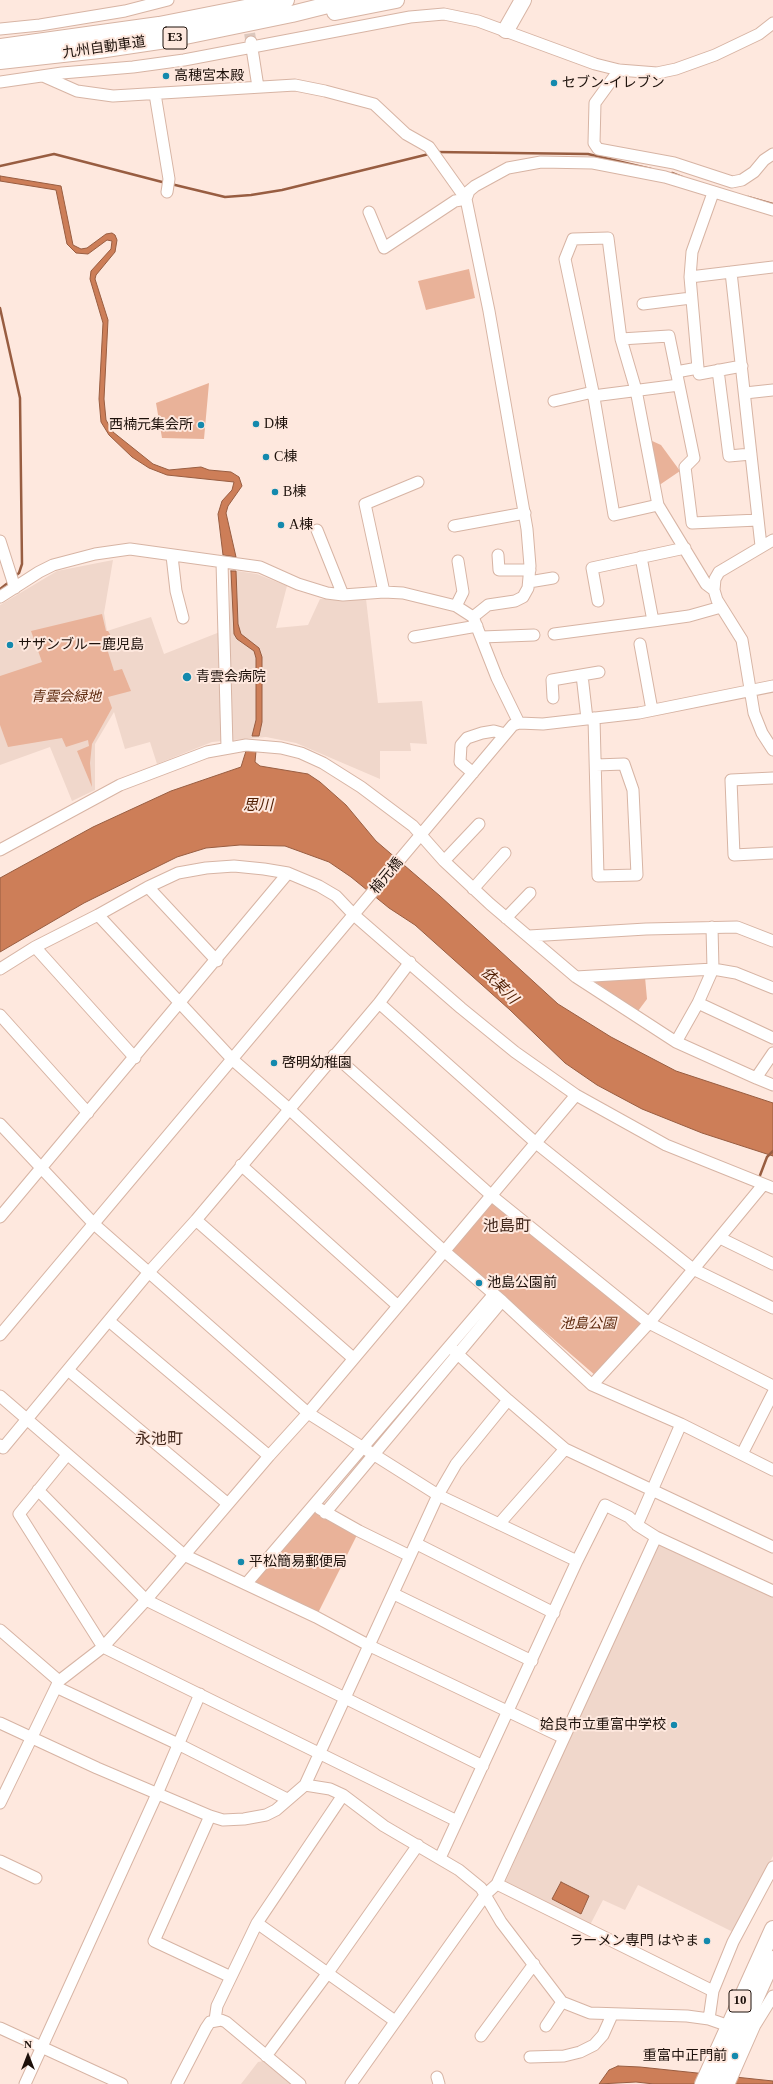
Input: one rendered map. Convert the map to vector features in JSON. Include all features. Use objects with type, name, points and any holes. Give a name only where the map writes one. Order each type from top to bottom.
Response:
[{"type":"highway","points":[[37,43],[96,35],[159,22],[210,10],[241,0]]},
{"type":"highway","name":"九州自動車道","points":[[0,47],[159,25],[286,0]]},
{"type":"highway","name":"九州自動車道","points":[[0,61],[99,50],[232,27],[348,0]]},
{"type":"highway","points":[[99,50],[167,43],[396,0]]},
{"type":"highway","points":[[506,30],[523,0]]},
{"type":"highway","name":"10","points":[[718,2079],[728,2026],[773,1929]]},
{"type":"highway","name":"10","points":[[718,2079],[773,1959]]},
{"type":"street","points":[[0,29],[40,25],[125,11],[168,0]]},
{"type":"street","points":[[0,82],[133,67],[428,15],[461,16],[506,30],[595,64],[619,70],[657,72],[676,69],[715,55],[759,34],[773,24]]},
{"type":"street","points":[[252,45],[258,87]]},
{"type":"street","points":[[619,70],[595,103],[594,143],[598,149],[674,163],[732,182],[742,180],[754,172],[764,160],[773,154]]},
{"type":"street","points":[[43,76],[65,87],[93,95],[113,96],[155,94],[295,85],[374,104],[406,134],[433,152],[466,199],[489,311],[525,513],[530,570],[529,582],[523,597],[515,602],[488,605],[475,622],[414,637]]},
{"type":"street","points":[[155,94],[168,186]]},
{"type":"street","points":[[593,163],[598,149]]},
{"type":"street","points":[[466,199],[469,191],[475,186],[508,168],[541,162],[593,163],[665,177],[713,193],[773,210]]},
{"type":"street","points":[[713,193],[692,252],[690,277],[691,298],[698,368],[700,374],[742,366]]},
{"type":"street","points":[[369,212],[384,248],[455,202],[466,199]]},
{"type":"street","points":[[658,506],[614,515],[593,394],[565,259],[573,239],[608,238],[621,339],[636,390],[658,506],[706,584],[714,590]]},
{"type":"street","points":[[690,277],[773,267]]},
{"type":"street","points":[[731,272],[761,546]]},
{"type":"street","points":[[643,304],[691,298]]},
{"type":"street","points":[[621,339],[669,336],[694,458],[685,467],[692,523],[758,520]]},
{"type":"street","points":[[676,372],[698,368]]},
{"type":"street","points":[[718,370],[729,456],[751,454]]},
{"type":"street","points":[[554,401],[593,394],[679,385]]},
{"type":"street","points":[[745,393],[773,390]]},
{"type":"street","points":[[384,592],[364,504],[418,482]]},
{"type":"street","points":[[454,526],[525,513]]},
{"type":"street","points":[[317,530],[343,595]]},
{"type":"street","points":[[773,540],[719,572],[715,579],[714,590],[721,607],[742,640],[754,713],[762,733],[773,750]]},
{"type":"street","points":[[0,541],[15,586]]},
{"type":"street","points":[[598,601],[592,568],[685,548]]},
{"type":"street","points":[[0,597],[15,586],[53,565],[95,554],[130,549],[260,567],[298,584],[327,593],[343,595],[384,592],[403,593],[456,606],[475,622],[497,678],[519,723],[543,724],[652,710],[773,686]]},
{"type":"street","points":[[498,555],[499,570],[530,570]]},
{"type":"street","points":[[172,556],[176,591],[183,618]]},
{"type":"street","points":[[641,557],[653,621]]},
{"type":"street","points":[[456,606],[463,592],[458,561]]},
{"type":"street","points":[[222,562],[227,747]]},
{"type":"street","points":[[529,582],[553,578]]},
{"type":"street","points":[[554,634],[689,616],[721,607]]},
{"type":"street","points":[[482,637],[534,635]]},
{"type":"street","points":[[640,644],[652,710]]},
{"type":"street","points":[[553,698],[552,680],[599,672]]},
{"type":"street","points":[[582,675],[590,718],[596,765],[598,876],[637,874],[633,790],[624,764],[596,765]]},
{"type":"street","name":"楠元橋","points":[[0,1334],[505,734],[513,725],[519,723]]},
{"type":"street","points":[[473,773],[460,762],[461,745],[466,738],[494,731],[505,734]]},
{"type":"street","points":[[0,850],[120,785],[207,752],[227,747],[262,745],[301,753],[323,763],[361,787],[473,889],[576,977],[676,1042],[773,1085]]},
{"type":"street","points":[[773,778],[731,780],[734,855],[773,853]]},
{"type":"street","points":[[444,861],[479,824]]},
{"type":"street","points":[[473,889],[505,853]]},
{"type":"street","points":[[0,969],[35,947],[98,915],[148,887],[178,873],[206,868],[241,867],[264,868],[288,873],[319,886],[336,896],[356,912],[461,1008],[503,1042],[576,1095],[666,1144],[768,1187],[720,1238],[649,1323],[592,1385]]},
{"type":"street","points":[[1,1214],[42,1169],[217,961],[288,873]]},
{"type":"street","points":[[148,887],[217,961]]},
{"type":"street","points":[[506,918],[530,893]]},
{"type":"street","points":[[98,915],[232,1060],[289,1109],[444,1251],[498,1297],[592,1385],[681,1424],[773,1470]]},
{"type":"street","points":[[676,1042],[698,1003],[713,968],[712,927]]},
{"type":"street","points":[[529,936],[737,927],[773,941]]},
{"type":"street","points":[[35,947],[135,1058]]},
{"type":"street","points":[[0,1445],[3,1448],[26,1418],[149,1272],[196,1220],[379,1002],[410,962]]},
{"type":"street","points":[[576,977],[713,968],[736,973],[773,988]]},
{"type":"street","points":[[379,1002],[536,1143],[693,1270],[773,1308]]},
{"type":"street","points":[[698,1003],[773,1038]]},
{"type":"street","points":[[0,1015],[88,1113]]},
{"type":"street","points":[[756,1078],[773,1052]]},
{"type":"street","points":[[334,1055],[492,1196],[649,1323],[773,1386]]},
{"type":"street","points":[[0,1803],[58,1684],[102,1647],[146,1600],[268,1456],[308,1413],[576,1095]]},
{"type":"street","points":[[0,1124],[94,1224],[308,1413],[438,1495],[577,1561]]},
{"type":"street","points":[[241,1165],[398,1306]]},
{"type":"street","points":[[196,1220],[353,1358]]},
{"type":"street","points":[[720,1238],[773,1264]]},
{"type":"street","points":[[246,1584],[313,1504],[453,1350],[498,1297]]},
{"type":"street","points":[[109,1321],[268,1456]]},
{"type":"street","points":[[453,1350],[565,1449],[773,1547]]},
{"type":"street","points":[[325,1513],[374,1454],[453,1350]]},
{"type":"street","points":[[68,1370],[228,1504]]},
{"type":"street","points":[[742,1454],[773,1393]]},
{"type":"street","points":[[0,1396],[184,1555],[316,1617],[370,1646],[564,1738]]},
{"type":"street","points":[[0,1723],[157,1794],[210,1816],[223,1820],[244,1819],[276,1810],[287,1799],[306,1785],[438,1495],[456,1464],[508,1400]]},
{"type":"street","points":[[637,1525],[681,1424]]},
{"type":"street","points":[[499,1524],[565,1449]]},
{"type":"street","points":[[67,1455],[19,1514],[102,1647],[457,1821]]},
{"type":"street","points":[[38,1490],[146,1600],[483,1766]]},
{"type":"street","points":[[313,1504],[325,1513],[410,1556]]},
{"type":"street","points":[[440,1858],[577,1561],[605,1505],[629,1517],[637,1525],[656,1536],[773,1591]]},
{"type":"street","points":[[351,2084],[486,1894],[497,1884],[656,1536]]},
{"type":"street","points":[[417,1544],[554,1613]]},
{"type":"street","points":[[394,1594],[532,1661]]},
{"type":"street","points":[[0,1630],[58,1684],[287,1799]]},
{"type":"street","points":[[25,2084],[157,1794],[200,1694]]},
{"type":"street","points":[[306,1785],[330,1790],[344,1795],[384,1826],[459,1870],[481,1888],[486,1894],[501,1922],[562,2002],[590,2013],[612,2015],[646,2014],[709,2019],[728,2026]]},
{"type":"street","points":[[177,2084],[206,2028],[215,2020],[217,2006],[256,1923],[344,1795]]},
{"type":"street","points":[[210,1816],[154,1941],[231,1977]]},
{"type":"street","points":[[266,2056],[327,1974],[418,1845]]},
{"type":"street","points":[[0,1861],[36,1878]]},
{"type":"street","points":[[709,2019],[713,1992],[733,1942],[773,1868]]},
{"type":"street","points":[[497,1884],[713,1992]]},
{"type":"street","points":[[256,1923],[395,2021]]},
{"type":"street","points":[[481,2036],[534,1964]]},
{"type":"street","points":[[718,2079],[773,1996]]},
{"type":"street","points":[[546,2026],[562,2002]]},
{"type":"street","points":[[530,2057],[564,2056],[580,2052],[594,2045],[603,2035],[612,2015]]},
{"type":"street","points":[[215,2020],[226,2022],[300,2084]]},
{"type":"street","points":[[0,2028],[122,2084]]},
{"type":"shaded area","name":"青雲会病院","points":[[113,560],[104,613],[107,631],[151,617],[164,654],[230,628],[230,570],[257,574],[287,586],[276,628],[308,625],[320,599],[366,599],[378,703],[422,701],[427,744],[410,743],[411,751],[380,751],[380,779],[296,743],[266,737],[212,742],[157,764],[150,742],[125,749],[114,712],[95,744],[95,790],[72,801],[50,747],[0,765],[0,605],[57,571]]},
{"type":"shaded area","name":"姶良市立重富中学校","points":[[658,1540],[773,1594],[773,1856],[733,1932],[638,1885],[625,1910],[603,1900],[590,1925],[504,1885]]},
{"type":"shaded area","points":[[264,2061],[291,2084],[241,2084],[258,2062]]},
{"type":"green space","points":[[469,269],[475,298],[426,310],[418,281]]},
{"type":"green space","points":[[209,383],[204,439],[162,438],[156,403]]},
{"type":"green space","points":[[650,440],[661,445],[680,471],[658,486]]},
{"type":"green space","name":"青雲会緑地","points":[[102,614],[106,631],[108,631],[111,636],[104,639],[114,671],[122,669],[131,691],[108,697],[112,708],[92,744],[90,763],[92,787],[77,751],[89,746],[88,740],[66,747],[62,738],[8,747],[0,725],[0,676],[42,662],[31,631]]},
{"type":"green space","points":[[645,977],[647,999],[638,1011],[591,979]]},
{"type":"green space","name":"池島公園","points":[[494,1201],[642,1324],[596,1376],[452,1251]]},
{"type":"green space","points":[[313,1504],[359,1531],[316,1617],[246,1584]]},
{"type":"water","points":[[0,176],[61,186],[73,245],[81,249],[87,248],[106,234],[112,233],[115,235],[117,240],[115,252],[96,275],[95,279],[108,320],[104,399],[106,420],[113,432],[153,464],[169,470],[201,467],[209,470],[231,472],[239,477],[242,486],[228,506],[226,513],[236,557],[223,555],[218,514],[222,501],[232,490],[234,482],[167,475],[149,468],[132,457],[109,435],[101,422],[99,399],[103,323],[90,279],[91,271],[111,249],[112,241],[107,240],[88,254],[76,253],[67,244],[56,190],[0,181]]},
{"type":"water","points":[[231,571],[236,571],[238,624],[241,634],[259,648],[262,657],[262,722],[259,736],[252,736],[256,720],[256,658],[254,651],[237,639],[234,634]]},
{"type":"water","name":"思川","points":[[246,751],[256,751],[255,762],[260,766],[308,774],[320,782],[346,805],[376,841],[440,896],[558,1004],[611,1037],[676,1071],[773,1103],[773,1156],[702,1133],[642,1109],[597,1085],[565,1063],[510,1010],[415,925],[389,908],[351,877],[329,862],[285,846],[240,845],[206,848],[177,857],[84,903],[0,952],[0,878],[93,827],[171,791],[241,767]]},
{"type":"water","points":[[561,1882],[589,1896],[581,1914],[552,1899]]},
{"type":"water","points":[[618,2066],[773,2081],[773,2084],[654,2084],[636,2082],[599,2084],[609,2070]]},
{"type":"waterway","points":[[436,152],[588,154],[651,169]]},
{"type":"waterway","points":[[0,166],[54,154],[166,183]]},
{"type":"waterway","points":[[171,184],[225,197],[251,195],[282,190],[429,154]]},
{"type":"waterway","points":[[672,173],[682,177]]},
{"type":"waterway","points":[[748,197],[773,204]]},
{"type":"waterway","points":[[0,308],[20,398],[22,564],[19,573],[14,577]]},
{"type":"waterway","points":[[0,589],[9,582]]},
{"type":"waterway","points":[[759,1178],[767,1157],[773,1151]]},
{"type":"tunnel","points":[[247,17],[251,42]]},
{"type":"place","name":"高穂宮本殿","points":[[166,76]]},
{"type":"place","name":"セブン-イレブン","points":[[554,83]]},
{"type":"place","name":"D棟","points":[[256,424]]},
{"type":"place","name":"西楠元集会所","points":[[201,425]]},
{"type":"place","name":"C棟","points":[[266,457]]},
{"type":"place","name":"B棟","points":[[275,492]]},
{"type":"place","name":"A棟","points":[[281,525]]},
{"type":"place","name":"サザンブルー鹿児島","points":[[10,645]]},
{"type":"place","name":"青雲会病院","points":[[187,677]]},
{"type":"place","name":"啓明幼稚園","points":[[274,1063]]},
{"type":"place","name":"池島公園前","points":[[479,1283]]},
{"type":"place","name":"平松簡易郵便局","points":[[241,1562]]},
{"type":"place","name":"姶良市立重富中学校","points":[[674,1725]]},
{"type":"place","name":"ラーメン専門 はやま","points":[[707,1941]]},
{"type":"place","name":"重富中正門前","points":[[735,2056]]},
{"type":"district","name":"池島町","points":[[507,1227]]},
{"type":"district","name":"永池町","points":[[159,1440]]},
{"type":"water label","name":"依某川","points":[[499,986]]}]
